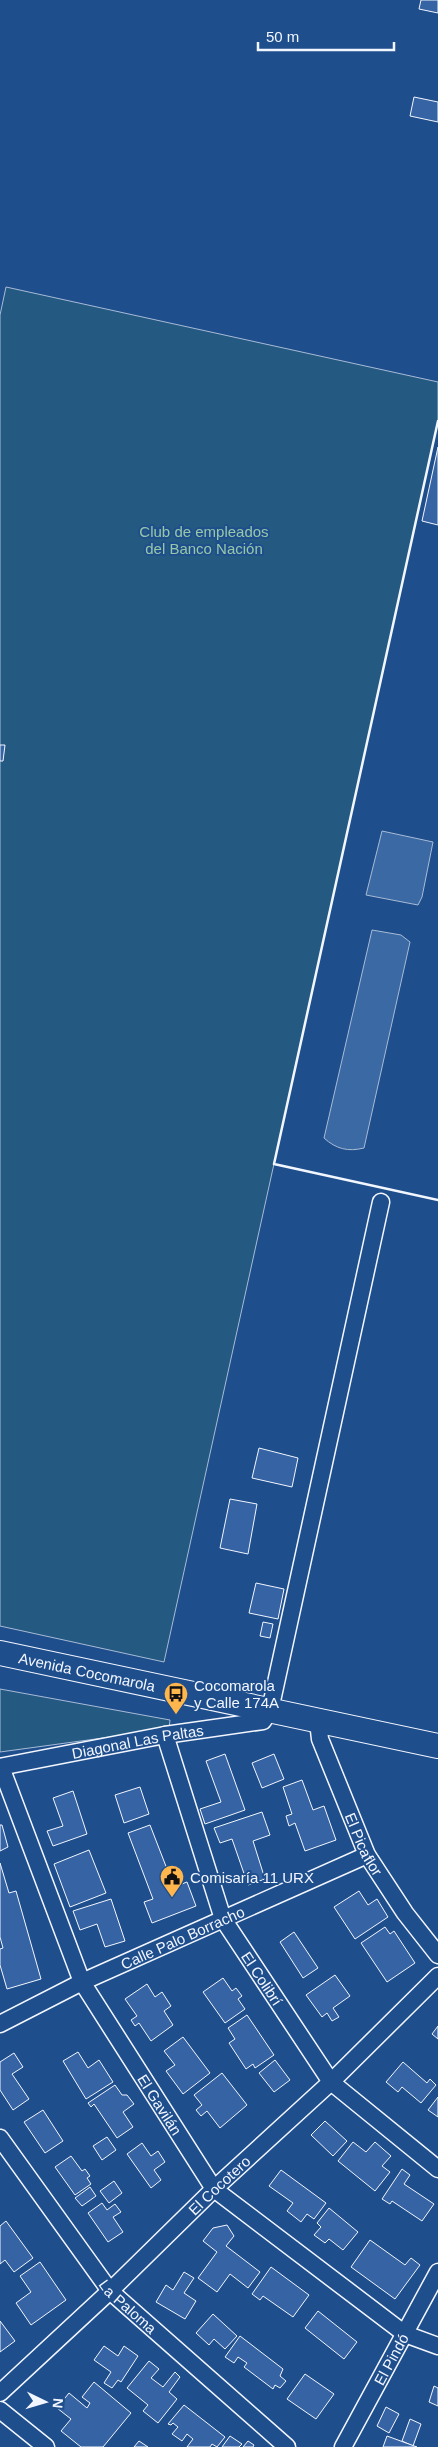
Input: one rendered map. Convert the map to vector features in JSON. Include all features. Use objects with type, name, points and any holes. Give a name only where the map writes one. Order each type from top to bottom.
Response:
[{"type":"main road","name":"Avenida Cocomarola","points":[[0,1653],[438,1746]]},
{"type":"street","points":[[270,1710],[381,1202]]},
{"type":"street","name":"Diagonal Las Paltas","points":[[0,1767],[165,1735],[262,1720],[270,1710]]},
{"type":"street","name":"El Picaflor","points":[[318,1720],[320,1739],[367,1855],[405,1913],[438,1955]]},
{"type":"street","name":"El Colibrí","points":[[165,1735],[223,1919],[331,2082],[438,2170]]},
{"type":"street","name":"El Gavilán","points":[[0,1767],[82,1982],[214,2189],[405,2334],[438,2346]]},
{"type":"street","name":"Calle Palo Borracho","points":[[0,2024],[82,1982],[367,1855]]},
{"type":"street","name":"El Cocotero","points":[[0,2394],[110,2291],[214,2189],[331,2082],[438,1976]]},
{"type":"street","name":"La Paloma","points":[[0,2138],[110,2291],[287,2447]]},
{"type":"street","name":"El Pindó","points":[[343,2447],[438,2272]]},
{"type":"street","points":[[0,2410],[46,2447]]},
{"type":"green space","name":"Club de empleados del Banco Nación","points":[[6,287],[438,382],[438,421],[164,1662],[0,1626],[0,315]]},
{"type":"green space","points":[[0,1689],[170,1720],[169,1729],[0,1752]]},
{"type":"shaded area","points":[[382,831],[433,842],[422,897],[418,905],[366,895]]},
{"type":"shaded area","points":[[372,930],[401,935],[410,942],[364,1148],[353,1150],[333,1145],[324,1138]]},
{"type":"building","points":[[421,0],[438,0],[438,13],[419,9]]},
{"type":"building","points":[[414,97],[438,102],[438,122],[410,116]]},
{"type":"building","points":[[438,447],[438,525],[422,521]]},
{"type":"building","points":[[0,745],[5,745],[3,761],[0,761]]},
{"type":"building","points":[[259,1448],[298,1458],[292,1487],[252,1478]]},
{"type":"building","points":[[230,1499],[257,1504],[248,1554],[220,1548]]},
{"type":"building","points":[[256,1583],[284,1589],[278,1619],[249,1613]]},
{"type":"building","points":[[263,1622],[273,1624],[270,1638],[260,1636]]},
{"type":"building","points":[[225,1754],[245,1810],[205,1824],[200,1809],[221,1802],[206,1761]]},
{"type":"building","points":[[274,1754],[284,1779],[262,1788],[252,1763]]},
{"type":"building","points":[[302,1780],[313,1810],[324,1806],[336,1840],[305,1851],[295,1823],[289,1826],[286,1816],[292,1814],[283,1787]]},
{"type":"building","points":[[140,1787],[149,1814],[124,1823],[115,1795]]},
{"type":"building","points":[[73,1791],[87,1834],[53,1846],[47,1831],[63,1826],[53,1798]]},
{"type":"building","points":[[262,1812],[270,1835],[253,1841],[265,1879],[248,1885],[232,1839],[220,1843],[214,1828]]},
{"type":"building","points":[[0,1825],[2,1825],[8,1847],[0,1851]]},
{"type":"building","points":[[150,1825],[174,1887],[187,1882],[196,1906],[152,1923],[144,1902],[153,1899],[128,1833]]},
{"type":"building","points":[[89,1850],[106,1893],[70,1907],[54,1864]]},
{"type":"building","points":[[0,1863],[9,1893],[16,1891],[41,1979],[7,1989],[0,1965],[0,1949],[3,1948],[0,1937]]},
{"type":"building","points":[[359,1891],[368,1905],[377,1899],[388,1917],[355,1939],[334,1907]]},
{"type":"building","points":[[111,1899],[125,1941],[105,1947],[97,1924],[80,1930],[73,1911]]},
{"type":"building","points":[[385,1927],[390,1934],[394,1931],[415,1963],[387,1982],[361,1943]]},
{"type":"building","points":[[294,1932],[318,1968],[303,1978],[280,1942]]},
{"type":"building","points":[[335,1975],[350,1996],[333,2008],[339,2017],[332,2021],[327,2013],[322,2017],[306,1995]]},
{"type":"building","points":[[223,1978],[232,1991],[236,1988],[242,1996],[238,1999],[245,2009],[225,2023],[203,1992]]},
{"type":"building","points":[[147,1984],[155,1997],[162,1992],[171,2006],[164,2011],[173,2025],[151,2041],[139,2023],[135,2026],[131,2020],[137,2016],[125,1999]]},
{"type":"building","points":[[247,2015],[274,2055],[255,2068],[253,2064],[246,2069],[229,2043],[235,2039],[228,2028]]},
{"type":"building","points":[[438,2026],[438,2039],[432,2034]]},
{"type":"building","points":[[183,2037],[210,2073],[183,2094],[166,2071],[175,2065],[164,2051]]},
{"type":"building","points":[[78,2052],[88,2068],[99,2060],[113,2082],[86,2099],[63,2061]]},
{"type":"building","points":[[14,2053],[23,2067],[12,2074],[29,2099],[13,2110],[0,2090],[0,2062]]},
{"type":"building","points":[[275,2060],[290,2080],[274,2092],[259,2073]]},
{"type":"building","points":[[403,2062],[427,2083],[430,2079],[436,2085],[421,2103],[402,2087],[398,2092],[386,2082]]},
{"type":"building","points":[[222,2073],[247,2105],[220,2128],[207,2111],[201,2116],[196,2110],[202,2105],[194,2095]]},
{"type":"building","points":[[115,2085],[122,2095],[127,2095],[134,2104],[123,2112],[133,2127],[117,2138],[94,2104],[91,2107],[88,2103]]},
{"type":"building","points":[[438,2097],[438,2117],[428,2110]]},
{"type":"building","points":[[43,2110],[63,2141],[45,2153],[24,2122]]},
{"type":"building","points":[[325,2121],[347,2141],[333,2156],[311,2135]]},
{"type":"building","points":[[107,2137],[116,2150],[102,2160],[93,2146]]},
{"type":"building","points":[[353,2142],[366,2152],[375,2142],[391,2156],[382,2166],[390,2172],[375,2191],[338,2161]]},
{"type":"building","points":[[142,2143],[151,2156],[158,2151],[165,2162],[154,2170],[161,2180],[151,2188],[127,2154]]},
{"type":"building","points":[[71,2156],[82,2171],[85,2169],[90,2176],[87,2178],[91,2184],[75,2195],[55,2167]]},
{"type":"building","points":[[402,2169],[410,2175],[404,2184],[434,2204],[422,2221],[392,2201],[390,2204],[382,2199]]},
{"type":"building","points":[[281,2170],[326,2203],[314,2219],[307,2214],[301,2222],[287,2211],[293,2203],[269,2186]]},
{"type":"building","points":[[114,2181],[122,2193],[109,2203],[100,2191]]},
{"type":"building","points":[[90,2187],[96,2196],[82,2206],[75,2198]]},
{"type":"building","points":[[102,2203],[107,2210],[115,2204],[121,2212],[113,2217],[123,2232],[108,2242],[88,2213]]},
{"type":"building","points":[[329,2208],[358,2232],[343,2250],[329,2239],[325,2243],[314,2235],[321,2227],[317,2223]]},
{"type":"building","points":[[6,2221],[33,2258],[14,2272],[5,2260],[0,2264],[0,2226]]},
{"type":"building","points":[[227,2225],[234,2236],[226,2246],[260,2272],[248,2288],[230,2274],[217,2292],[198,2278],[217,2252],[203,2241],[213,2228]]},
{"type":"building","points":[[370,2240],[405,2265],[411,2258],[420,2265],[395,2299],[351,2267]]},
{"type":"building","points":[[40,2262],[66,2300],[31,2325],[16,2303],[31,2292],[20,2276]]},
{"type":"building","points":[[271,2267],[309,2295],[293,2317],[263,2296],[260,2300],[252,2294]]},
{"type":"building","points":[[184,2272],[194,2278],[184,2293],[196,2301],[185,2319],[156,2302],[166,2285],[173,2290]]},
{"type":"building","points":[[318,2311],[357,2342],[344,2359],[305,2328]]},
{"type":"building","points":[[213,2314],[237,2336],[225,2349],[214,2339],[209,2345],[196,2333]]},
{"type":"building","points":[[0,2321],[15,2341],[0,2352]]},
{"type":"building","points":[[240,2336],[283,2369],[280,2376],[286,2381],[280,2388],[275,2385],[273,2389],[244,2367],[247,2363],[238,2357],[234,2363],[225,2357]]},
{"type":"building","points":[[104,2346],[118,2356],[124,2346],[138,2356],[121,2382],[118,2380],[112,2388],[104,2383],[111,2372],[94,2360]]},
{"type":"building","points":[[149,2361],[159,2369],[151,2378],[163,2387],[175,2372],[180,2377],[169,2392],[177,2399],[158,2423],[143,2411],[148,2405],[127,2388]]},
{"type":"building","points":[[305,2374],[334,2394],[316,2419],[287,2399]]},
{"type":"building","points":[[94,2382],[131,2413],[103,2447],[81,2447],[61,2431],[71,2419],[57,2408],[69,2393],[87,2408],[90,2403],[82,2397]]},
{"type":"building","points":[[434,2386],[438,2388],[438,2406],[429,2402]]},
{"type":"building","points":[[184,2405],[225,2437],[217,2447],[212,2444],[210,2447],[187,2447],[193,2439],[187,2434],[182,2441],[172,2434],[178,2427],[173,2423],[171,2425],[168,2424]]},
{"type":"building","points":[[386,2407],[399,2414],[389,2433],[377,2426]]},
{"type":"building","points":[[410,2419],[421,2424],[413,2446],[402,2441]]},
{"type":"building","points":[[230,2436],[242,2444],[239,2447],[222,2447]]},
{"type":"building","points":[[387,2436],[417,2447],[383,2447]]},
{"type":"building","points":[[139,2441],[148,2447],[134,2447]]},
{"type":"building","points":[[248,2441],[254,2445],[253,2447],[243,2447]]},
{"type":"wall","points":[[438,421],[274,1164],[438,1200]]},
{"type":"place","name":"Cocomarola y Calle 174A","points":[[176,1715]]},
{"type":"place","name":"Comisaría 11 URX","points":[[172,1898]]}]
